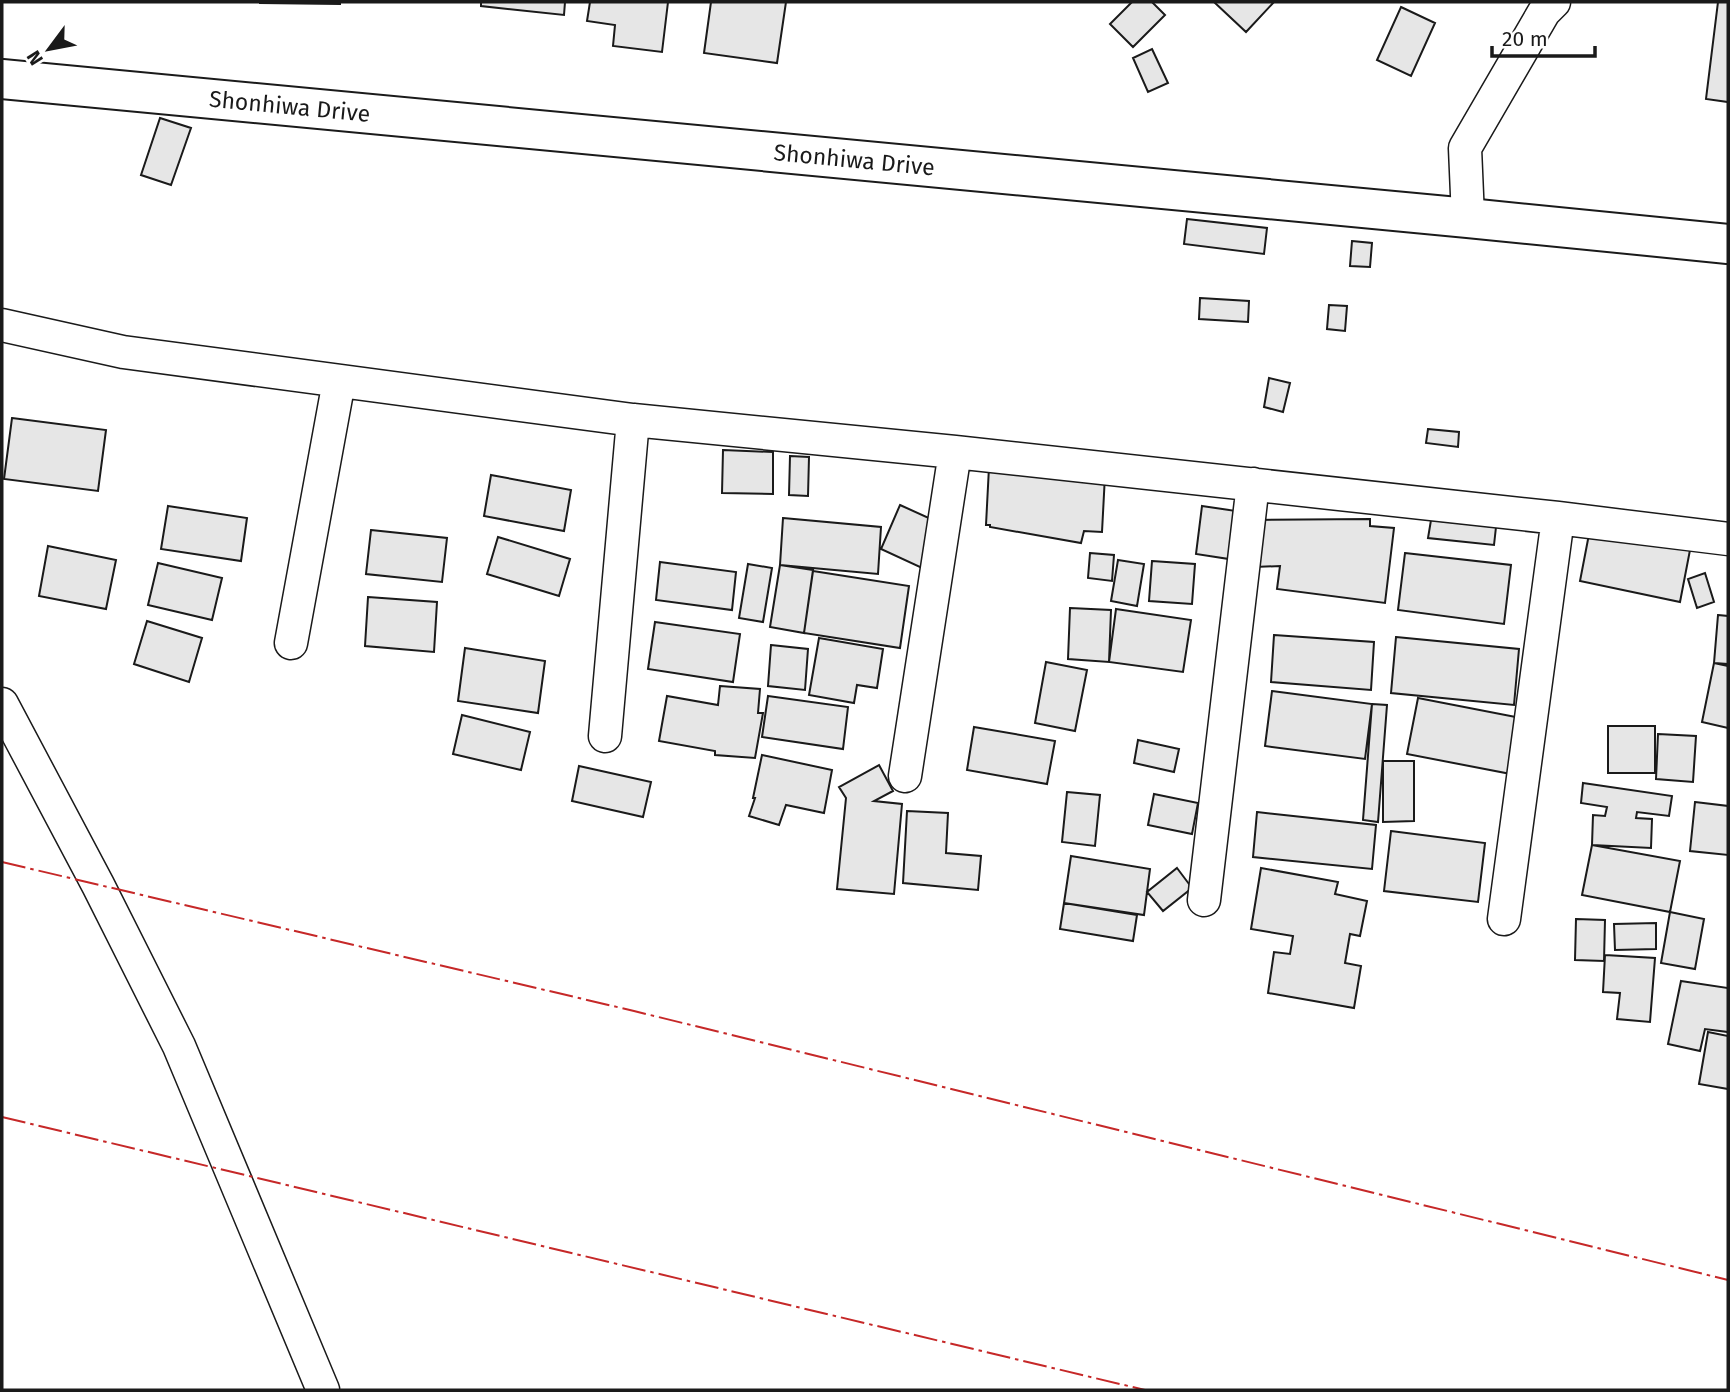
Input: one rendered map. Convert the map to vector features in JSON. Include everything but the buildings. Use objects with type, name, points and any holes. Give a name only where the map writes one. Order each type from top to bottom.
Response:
[{"type":"street","points":[[1468,218],[1465,148],[1544,5]]},
{"type":"street","name":"Shonhiwa Drive","points":[[2,79],[1728,244]]},
{"type":"street","points":[[2,325],[123,352],[633,421],[1253,484],[1728,539]]},
{"type":"street","points":[[291,643],[339,382]]},
{"type":"street","points":[[605,736],[633,421]]},
{"type":"street","points":[[905,776],[955,452]]},
{"type":"street","points":[[1204,900],[1253,484]]},
{"type":"street","points":[[1504,919],[1558,518]]},
{"type":"street","points":[[2,704],[179,1046],[323,1390]]},
{"type":"power","points":[[2,862],[634,1011],[1728,1280]]},
{"type":"power","points":[[2,1117],[1145,1390]]}]
